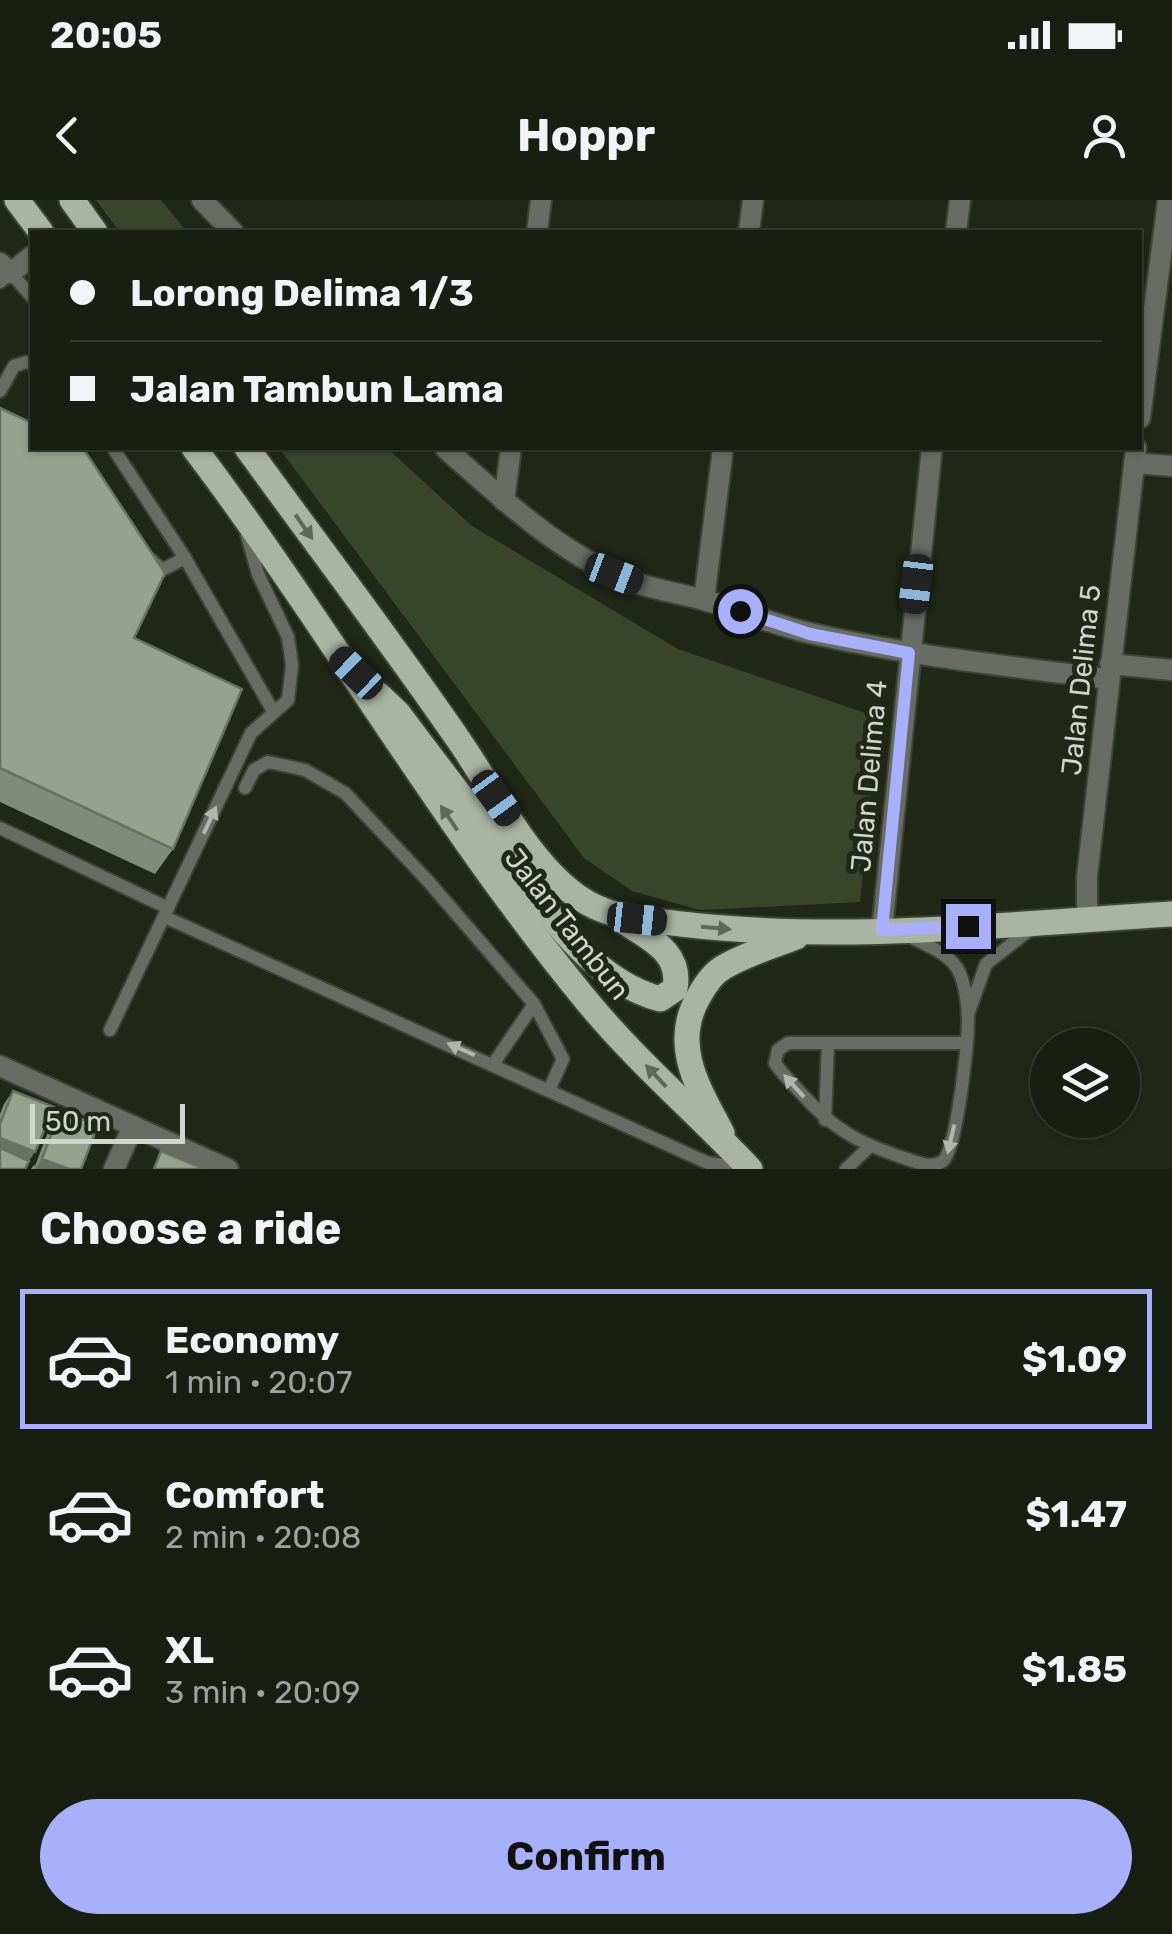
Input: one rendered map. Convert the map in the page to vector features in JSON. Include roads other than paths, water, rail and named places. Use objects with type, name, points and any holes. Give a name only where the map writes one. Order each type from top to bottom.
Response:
[{"type":"main road","points":[[18,200],[40,230]]},
{"type":"main road","points":[[72,200],[94,230]]},
{"type":"main road","name":"Jalan Tambun","points":[[196,450],[239,507],[462,838],[587,1002],[682,1105],[751,1169]]},
{"type":"main road","points":[[249,450],[541,860],[567,889],[616,916],[669,954],[678,973],[674,989],[660,999],[641,994],[607,973],[571,940],[398,713],[336,654]]},
{"type":"main road","points":[[616,916],[722,929],[805,933],[1172,914]]},
{"type":"main road","points":[[730,1148],[694,1080],[687,1057],[687,1024],[699,996],[720,969],[805,933]]},
{"type":"street","points":[[202,200],[231,230]]},
{"type":"street","points":[[537,230],[541,200]]},
{"type":"street","points":[[749,230],[753,200]]},
{"type":"street","points":[[956,230],[960,200]]},
{"type":"street","points":[[1142,406],[1167,256],[1168,200]]},
{"type":"street","points":[[4,273],[30,257]]},
{"type":"street","points":[[447,450],[564,545],[614,574],[651,588],[704,600],[810,634],[909,653],[1109,671],[1172,670]]},
{"type":"street","points":[[504,500],[511,450]]},
{"type":"street","points":[[704,600],[723,450]]},
{"type":"street","name":"Jalan Delima 4","points":[[889,930],[909,653],[932,450]]},
{"type":"street","points":[[1135,455],[1172,466]]},
{"type":"street","name":"Jalan Delima 5","points":[[1086,919],[1087,877],[1135,455]]},
{"type":"street","points":[[0,1066],[228,1169]]},
{"type":"street","points":[[114,1169],[133,1126]]},
{"type":"lane","points":[[4,273],[30,295]]},
{"type":"lane","points":[[0,391],[14,366],[30,363]]},
{"type":"lane","points":[[113,450],[186,558],[273,711]]},
{"type":"lane","points":[[110,1030],[251,733],[288,700],[292,682],[288,637],[258,574],[239,507]]},
{"type":"lane","points":[[145,552],[162,570],[186,558]]},
{"type":"lane","points":[[244,788],[254,770],[268,762],[304,770],[345,793],[428,881],[534,1004],[563,1059],[550,1088]]},
{"type":"lane","points":[[0,828],[166,912],[708,1162],[751,1169]]},
{"type":"lane","points":[[968,1015],[986,964],[1039,922]]},
{"type":"lane","points":[[889,930],[949,958],[956,966],[968,1015],[967,1043],[947,1156],[928,1166],[850,1138],[826,1120],[779,1069],[775,1055],[788,1043],[967,1043]]},
{"type":"lane","points":[[494,1064],[534,1004]]},
{"type":"lane","points":[[826,1120],[828,1043]]},
{"type":"lane","points":[[846,1169],[869,1147]]}]
